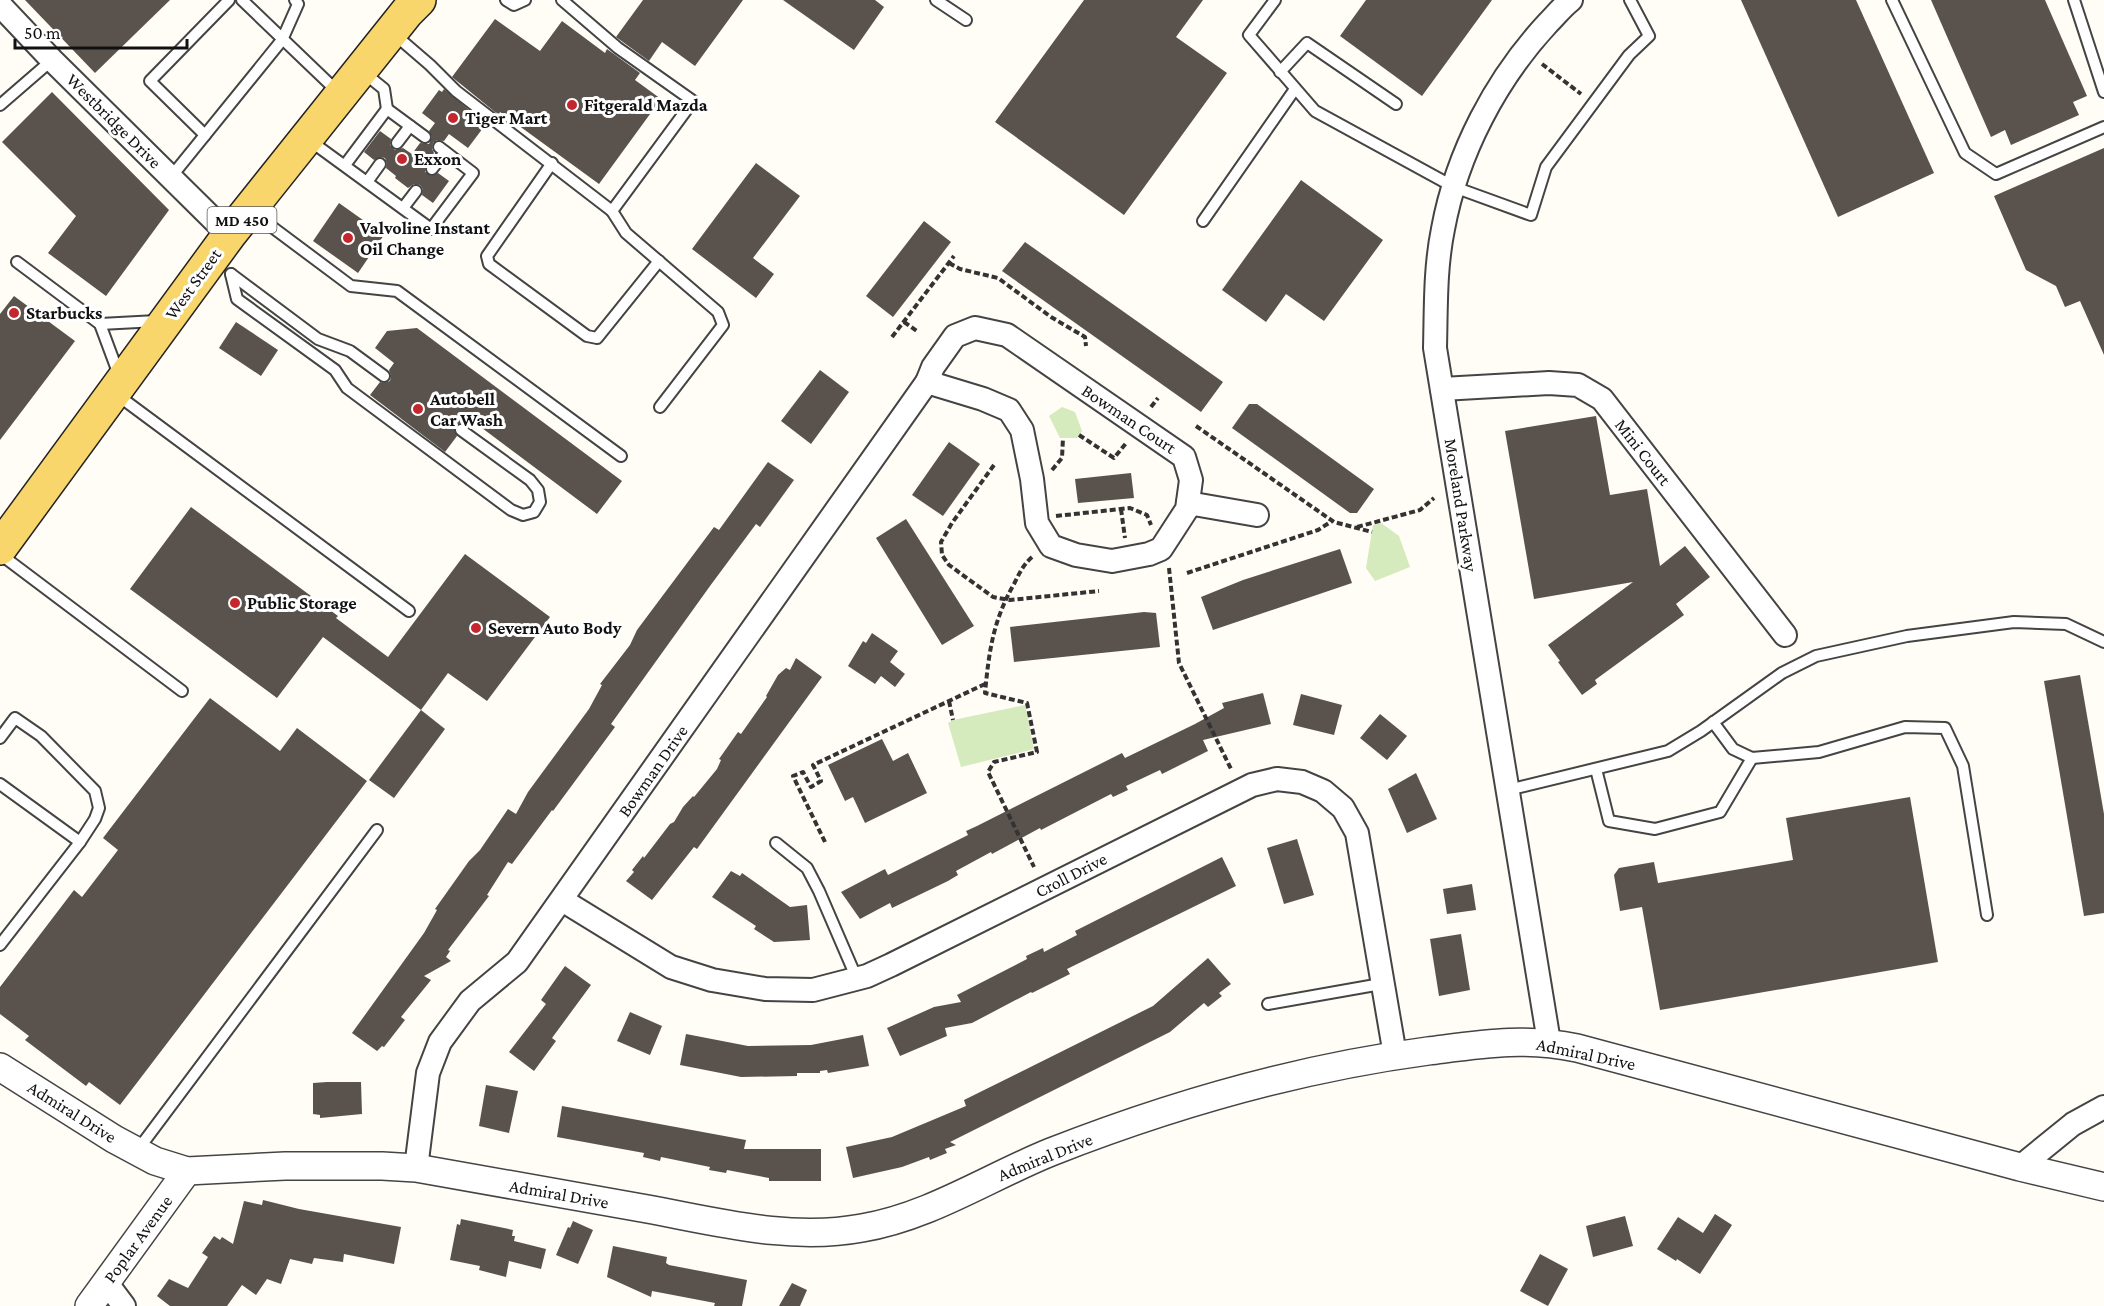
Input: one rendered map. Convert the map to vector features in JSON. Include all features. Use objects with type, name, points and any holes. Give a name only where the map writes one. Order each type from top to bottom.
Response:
[{"type":"main road","name":"West Street","points":[[0,548],[166,321],[227,252],[307,138],[419,0]]},
{"type":"street","name":"Moreland Parkway","points":[[1549,1042],[1435,348],[1436,285],[1443,229],[1459,170],[1492,98],[1530,43],[1571,0]]},
{"type":"street","name":"Westbridge Drive","points":[[0,5],[52,60],[171,177],[227,252]]},
{"type":"street","name":"Bowman Court","points":[[975,328],[1007,335],[1184,457],[1191,480],[1188,503],[1181,519],[1161,549],[1149,554],[1112,561],[1076,555],[1052,546],[1037,523],[1032,479],[1022,430],[1009,410],[983,399],[927,382],[933,367],[955,336],[975,328]]},
{"type":"street","name":"Bowman Drive","points":[[416,1168],[428,1073],[440,1042],[470,1000],[517,963],[927,382]]},
{"type":"street","name":"Mini Court","points":[[1442,389],[1549,382],[1578,385],[1602,399],[1785,635]]},
{"type":"street","points":[[1188,503],[1257,515]]},
{"type":"street","name":"Croll Drive","points":[[562,900],[671,967],[712,980],[765,989],[813,990],[857,979],[891,965],[1252,785],[1277,779],[1302,782],[1323,791],[1343,808],[1356,833],[1395,1055]]},
{"type":"street","name":"Admiral Drive","points":[[0,1067],[114,1139],[155,1161],[188,1171],[285,1166],[416,1168],[764,1230],[798,1233],[865,1228],[925,1209],[1058,1149],[1276,1079],[1395,1055],[1522,1041],[1549,1042],[1578,1048],[2020,1167],[2104,1187]]},
{"type":"street","points":[[2020,1167],[2073,1124],[2104,1107]]},
{"type":"street","name":"Poplar Avenue","points":[[89,1306],[188,1171]]},
{"type":"street","points":[[106,1282],[124,1306]]},
{"type":"lane","points":[[206,135],[150,81],[228,0]]},
{"type":"lane","points":[[242,0],[282,40],[351,83],[384,89],[387,109],[425,137]]},
{"type":"lane","points":[[171,177],[282,40],[298,4],[295,0]]},
{"type":"lane","points":[[506,0],[514,5],[525,0]]},
{"type":"lane","points":[[562,0],[618,48],[693,101],[612,210]]},
{"type":"lane","points":[[936,0],[966,20]]},
{"type":"lane","points":[[1275,0],[1249,35],[1315,111],[1454,187],[1531,215],[1546,167],[1629,55],[1649,36],[1630,0]]},
{"type":"lane","points":[[1892,0],[1965,153],[1996,174],[2104,126]]},
{"type":"lane","points":[[2074,0],[2104,92]]},
{"type":"lane","points":[[392,31],[456,91],[612,210],[626,233],[718,312],[723,325],[660,407]]},
{"type":"lane","points":[[1281,72],[1307,43],[1396,104]]},
{"type":"lane","points":[[0,105],[52,60]]},
{"type":"lane","points":[[1203,221],[1295,89]]},
{"type":"lane","points":[[345,165],[387,109]]},
{"type":"lane","points":[[397,143],[410,126]]},
{"type":"lane","points":[[307,138],[431,229],[473,173],[442,150],[432,169]]},
{"type":"lane","points":[[552,163],[486,256],[489,264],[587,336],[597,338],[659,261]]},
{"type":"lane","points":[[367,182],[380,164]]},
{"type":"lane","points":[[403,208],[416,191]]},
{"type":"lane","points":[[227,252],[318,339],[350,351],[384,376]]},
{"type":"lane","points":[[227,252],[237,298],[335,370],[346,388],[511,510],[523,515],[534,512],[540,502],[538,490],[530,480],[461,430]]},
{"type":"lane","points":[[227,252],[351,286],[397,291],[621,456]]},
{"type":"lane","points":[[17,262],[100,324],[117,387],[409,611]]},
{"type":"lane","points":[[100,324],[166,321]]},
{"type":"lane","points":[[0,554],[182,691]]},
{"type":"lane","points":[[1508,790],[1668,751],[1782,673],[1816,656],[1907,636],[2013,622],[2066,624],[2104,642]]},
{"type":"lane","points":[[0,738],[15,718],[40,736],[95,791],[99,808],[95,819],[80,842],[0,945]]},
{"type":"lane","points":[[1713,722],[1733,749],[1752,758],[1820,752],[1905,727],[1945,728],[1963,766],[1987,915]]},
{"type":"lane","points":[[1596,769],[1609,820],[1655,829],[1720,812],[1752,758]]},
{"type":"lane","points":[[0,784],[80,842]]},
{"type":"lane","points":[[136,1151],[377,830]]},
{"type":"lane","points":[[776,843],[807,868],[857,979]]},
{"type":"lane","points":[[1268,1004],[1382,984]]},
{"type":"path","points":[[1539,62],[1593,103]]},
{"type":"path","points":[[892,337],[954,256]]},
{"type":"path","points":[[949,263],[960,269],[998,278],[1052,317],[1085,337],[1086,346]]},
{"type":"path","points":[[904,322],[917,332]]},
{"type":"path","points":[[1196,426],[1332,522],[1372,532]]},
{"type":"path","points":[[1079,435],[1114,459],[1131,437]]},
{"type":"path","points":[[1047,477],[1062,458],[1063,438]]},
{"type":"path","points":[[994,465],[941,542],[942,555],[949,565],[993,597],[1010,600],[1099,591]]},
{"type":"path","points":[[1355,528],[1420,510],[1434,498]]},
{"type":"path","points":[[1050,516],[1130,508],[1147,515],[1154,530]]},
{"type":"path","points":[[1121,509],[1123,524]]},
{"type":"path","points":[[1187,573],[1318,530],[1332,522]]},
{"type":"path","points":[[1034,867],[987,772],[994,762],[1037,752],[1027,703],[985,693],[992,636],[1005,599],[1024,564],[1039,550]]},
{"type":"path","points":[[1168,564],[1179,663],[1231,769]]},
{"type":"path","points":[[825,842],[793,776],[803,772],[811,787],[821,781],[813,765],[986,683]]},
{"type":"path","points":[[948,701],[953,720]]},
{"type":"green space","points":[[1062,407],[1075,412],[1082,431],[1077,438],[1060,438],[1049,416]]},
{"type":"green space","points":[[1381,523],[1399,536],[1410,567],[1375,581],[1366,568],[1373,525]]},
{"type":"green space","points":[[1025,705],[1034,749],[961,767],[948,723]]},
{"type":"building","points":[[25,0],[170,0],[95,73]]},
{"type":"building","points":[[643,0],[743,0],[695,66],[662,42],[649,61],[616,37]]},
{"type":"building","points":[[783,0],[875,0],[884,7],[854,50]]},
{"type":"building","points":[[1084,0],[1203,0],[1176,37],[1227,73],[1124,215],[995,122]]},
{"type":"building","points":[[1366,0],[1492,0],[1422,96],[1340,36]]},
{"type":"building","points":[[1741,0],[1856,0],[1934,173],[1838,217]]},
{"type":"building","points":[[1931,0],[2045,0],[2087,96],[2073,102],[2079,115],[2011,145],[2005,130],[1991,137]]},
{"type":"building","name":"Fitgerald Mazda","points":[[495,19],[540,51],[562,21],[605,53],[607,49],[640,73],[635,80],[661,99],[599,184],[500,112],[499,114],[495,112],[452,77]]},
{"type":"building","points":[[444,89],[486,124],[468,148],[449,134],[444,141],[437,140],[433,143],[434,153],[426,164],[425,172],[432,176],[438,173],[449,181],[433,203],[422,195],[423,189],[420,185],[414,184],[408,188],[395,178],[396,176],[386,168],[385,158],[380,157],[374,160],[364,152],[380,131],[391,139],[390,145],[395,150],[403,148],[412,154],[420,143],[429,144],[432,137],[429,131],[435,123],[422,113],[439,90],[442,92]]},
{"type":"building","points":[[52,92],[169,210],[106,296],[48,253],[76,216],[2,142]]},
{"type":"building","points":[[2104,148],[2104,355],[2080,301],[2065,307],[2056,286],[2026,270],[1994,196]]},
{"type":"building","points":[[756,163],[800,196],[753,258],[774,274],[756,298],[692,249]]},
{"type":"building","points":[[1301,180],[1383,240],[1324,321],[1286,294],[1266,322],[1222,290]]},
{"type":"building","name":"Valvoline Instant Oil Change","points":[[339,203],[384,235],[358,273],[313,241]]},
{"type":"building","points":[[924,221],[951,242],[893,317],[866,296]]},
{"type":"building","points":[[1025,242],[1223,382],[1201,412],[1002,271]]},
{"type":"building","points":[[14,296],[75,341],[0,440],[0,314]]},
{"type":"building","points":[[236,322],[278,350],[261,376],[219,348]]},
{"type":"building","points":[[417,328],[622,481],[597,514],[470,419],[466,424],[455,425],[454,430],[457,436],[445,452],[370,395],[380,382],[390,381],[389,370],[394,363],[375,348],[387,331]]},
{"type":"building","points":[[820,370],[849,392],[811,444],[781,421]]},
{"type":"building","points":[[1249,404],[1257,404],[1374,489],[1357,513],[1350,513],[1232,428]]},
{"type":"building","points":[[1596,416],[1610,495],[1647,489],[1660,566],[1685,546],[1710,577],[1676,604],[1684,615],[1595,680],[1597,684],[1582,695],[1548,645],[1633,582],[1534,599],[1505,431]]},
{"type":"building","points":[[949,442],[980,464],[943,516],[912,495]]},
{"type":"building","points":[[768,462],[794,480],[760,527],[756,524],[710,586],[611,724],[615,727],[553,811],[512,864],[508,862],[487,895],[489,896],[448,950],[450,951],[446,957],[451,961],[424,976],[431,980],[401,1017],[405,1020],[384,1047],[382,1046],[377,1051],[352,1033],[424,933],[437,910],[435,909],[469,861],[480,850],[508,809],[516,814],[528,792],[589,709],[602,685],[600,684],[630,645],[637,630],[714,527],[719,530]]},
{"type":"building","points":[[1131,473],[1134,498],[1078,503],[1075,479]]},
{"type":"building","name":"Public Storage","points":[[191,507],[338,616],[336,618],[388,657],[465,554],[550,617],[487,701],[448,673],[421,710],[323,637],[277,698],[130,589]]},
{"type":"building","points":[[906,519],[974,626],[942,645],[876,538]]},
{"type":"building","points":[[1340,549],[1352,583],[1213,630],[1201,597],[1243,580]]},
{"type":"building","points":[[1144,612],[1156,613],[1160,647],[1014,662],[1010,627]]},
{"type":"building","points":[[872,633],[898,651],[890,662],[905,674],[895,687],[881,676],[875,684],[848,666],[863,641],[866,643]]},
{"type":"building","points":[[796,658],[822,677],[697,849],[694,847],[652,900],[626,881],[634,872],[632,870],[717,769],[721,760],[719,759],[738,732],[741,734],[767,697],[778,675],[786,668],[790,670]]},
{"type":"building","points":[[2080,675],[2104,814],[2104,913],[2084,916],[2044,681]]},
{"type":"building","points":[[1263,693],[1271,724],[1203,740],[1208,751],[1162,774],[1160,770],[1126,786],[1128,790],[1113,797],[1111,794],[992,854],[991,852],[956,871],[958,875],[948,881],[892,908],[890,903],[860,919],[841,892],[885,869],[888,875],[968,835],[966,831],[1122,753],[1125,758],[1195,724],[1224,708],[1222,703]]},
{"type":"building","points":[[1301,694],[1342,705],[1334,735],[1293,725]]},
{"type":"building","points":[[210,698],[280,751],[297,728],[367,781],[120,1105],[89,1082],[86,1086],[25,1040],[29,1036],[0,1014],[0,987],[74,890],[82,897],[118,850],[103,838]]},
{"type":"building","points":[[421,710],[445,729],[394,798],[369,780]]},
{"type":"building","points":[[1380,714],[1407,736],[1387,760],[1360,738]]},
{"type":"building","points":[[882,739],[893,761],[908,753],[927,793],[865,823],[853,797],[845,801],[828,765]]},
{"type":"building","points":[[1416,773],[1437,819],[1407,833],[1388,789]]},
{"type":"building","points":[[1910,797],[1938,962],[1660,1010],[1642,907],[1620,911],[1614,875],[1619,868],[1654,862],[1658,883],[1793,860],[1786,818]]},
{"type":"building","points":[[1297,839],[1314,895],[1284,904],[1267,848]]},
{"type":"building","points":[[1222,857],[1236,886],[1067,969],[1070,974],[972,1023],[945,1028],[947,1036],[900,1056],[887,1028],[934,1007],[961,1002],[957,995],[1027,959],[1026,956],[1043,948],[1044,952],[1077,935],[1075,931]]},
{"type":"building","points":[[731,871],[740,876],[742,873],[790,907],[807,905],[810,940],[774,942],[754,929],[756,926],[712,897]]},
{"type":"building","points":[[1472,884],[1476,910],[1447,914],[1443,889]]},
{"type":"building","points":[[1461,934],[1470,990],[1439,996],[1430,939]]},
{"type":"building","points":[[1208,958],[1231,984],[1219,993],[1222,996],[1208,1007],[1204,1003],[1170,1032],[950,1142],[956,1145],[945,1149],[947,1153],[930,1160],[929,1157],[902,1167],[853,1178],[846,1147],[892,1137],[966,1106],[964,1100],[1153,1006]]},
{"type":"building","points":[[565,966],[591,985],[552,1038],[556,1041],[534,1071],[509,1052],[546,1004],[541,1000]]},
{"type":"building","points":[[630,1012],[662,1026],[650,1055],[617,1041]]},
{"type":"building","points":[[686,1034],[748,1046],[811,1045],[863,1035],[869,1066],[828,1073],[827,1070],[820,1071],[820,1073],[797,1073],[797,1076],[741,1077],[680,1065]]},
{"type":"building","points":[[361,1082],[362,1114],[320,1118],[320,1115],[313,1114],[313,1083]]},
{"type":"building","points":[[486,1085],[518,1091],[509,1133],[479,1126]]},
{"type":"building","points":[[562,1106],[746,1140],[744,1149],[821,1149],[821,1181],[769,1181],[769,1178],[727,1170],[726,1173],[709,1170],[710,1167],[661,1157],[660,1161],[643,1157],[644,1153],[557,1137]]},
{"type":"building","points":[[263,1200],[299,1209],[401,1227],[394,1264],[344,1254],[343,1262],[314,1258],[312,1264],[290,1259],[281,1284],[267,1279],[256,1295],[242,1285],[227,1306],[170,1306],[157,1296],[169,1279],[188,1288],[208,1257],[202,1253],[214,1236],[220,1240],[222,1237],[233,1244],[244,1201],[262,1205]]},
{"type":"building","points":[[1715,1214],[1732,1225],[1700,1274],[1657,1249],[1678,1217],[1703,1233]]},
{"type":"building","points":[[1625,1216],[1633,1246],[1593,1257],[1586,1226]]},
{"type":"building","points":[[461,1219],[513,1230],[514,1241],[546,1249],[541,1269],[509,1261],[506,1277],[479,1270],[480,1266],[450,1260],[457,1224],[460,1225]]},
{"type":"building","points":[[573,1221],[593,1230],[578,1264],[556,1255]]},
{"type":"building","points":[[613,1246],[667,1257],[666,1263],[669,1265],[747,1280],[742,1306],[714,1306],[715,1303],[652,1291],[651,1297],[607,1277]]},
{"type":"building","points":[[1540,1254],[1568,1269],[1548,1306],[1520,1291]]},
{"type":"building","points":[[792,1283],[807,1290],[800,1306],[779,1306]]},
{"type":"place","name":"Fitgerald Mazda","points":[[572,105]]},
{"type":"place","name":"Tiger Mart","points":[[453,118]]},
{"type":"place","name":"Exxon","points":[[402,159]]},
{"type":"place","name":"Valvoline Instant Oil Change","points":[[348,238]]},
{"type":"place","name":"Starbucks","points":[[14,313]]},
{"type":"place","name":"Autobell Car Wash","points":[[418,409]]},
{"type":"place","name":"Public Storage","points":[[235,603]]},
{"type":"place","name":"Severn Auto Body","points":[[476,628]]}]
